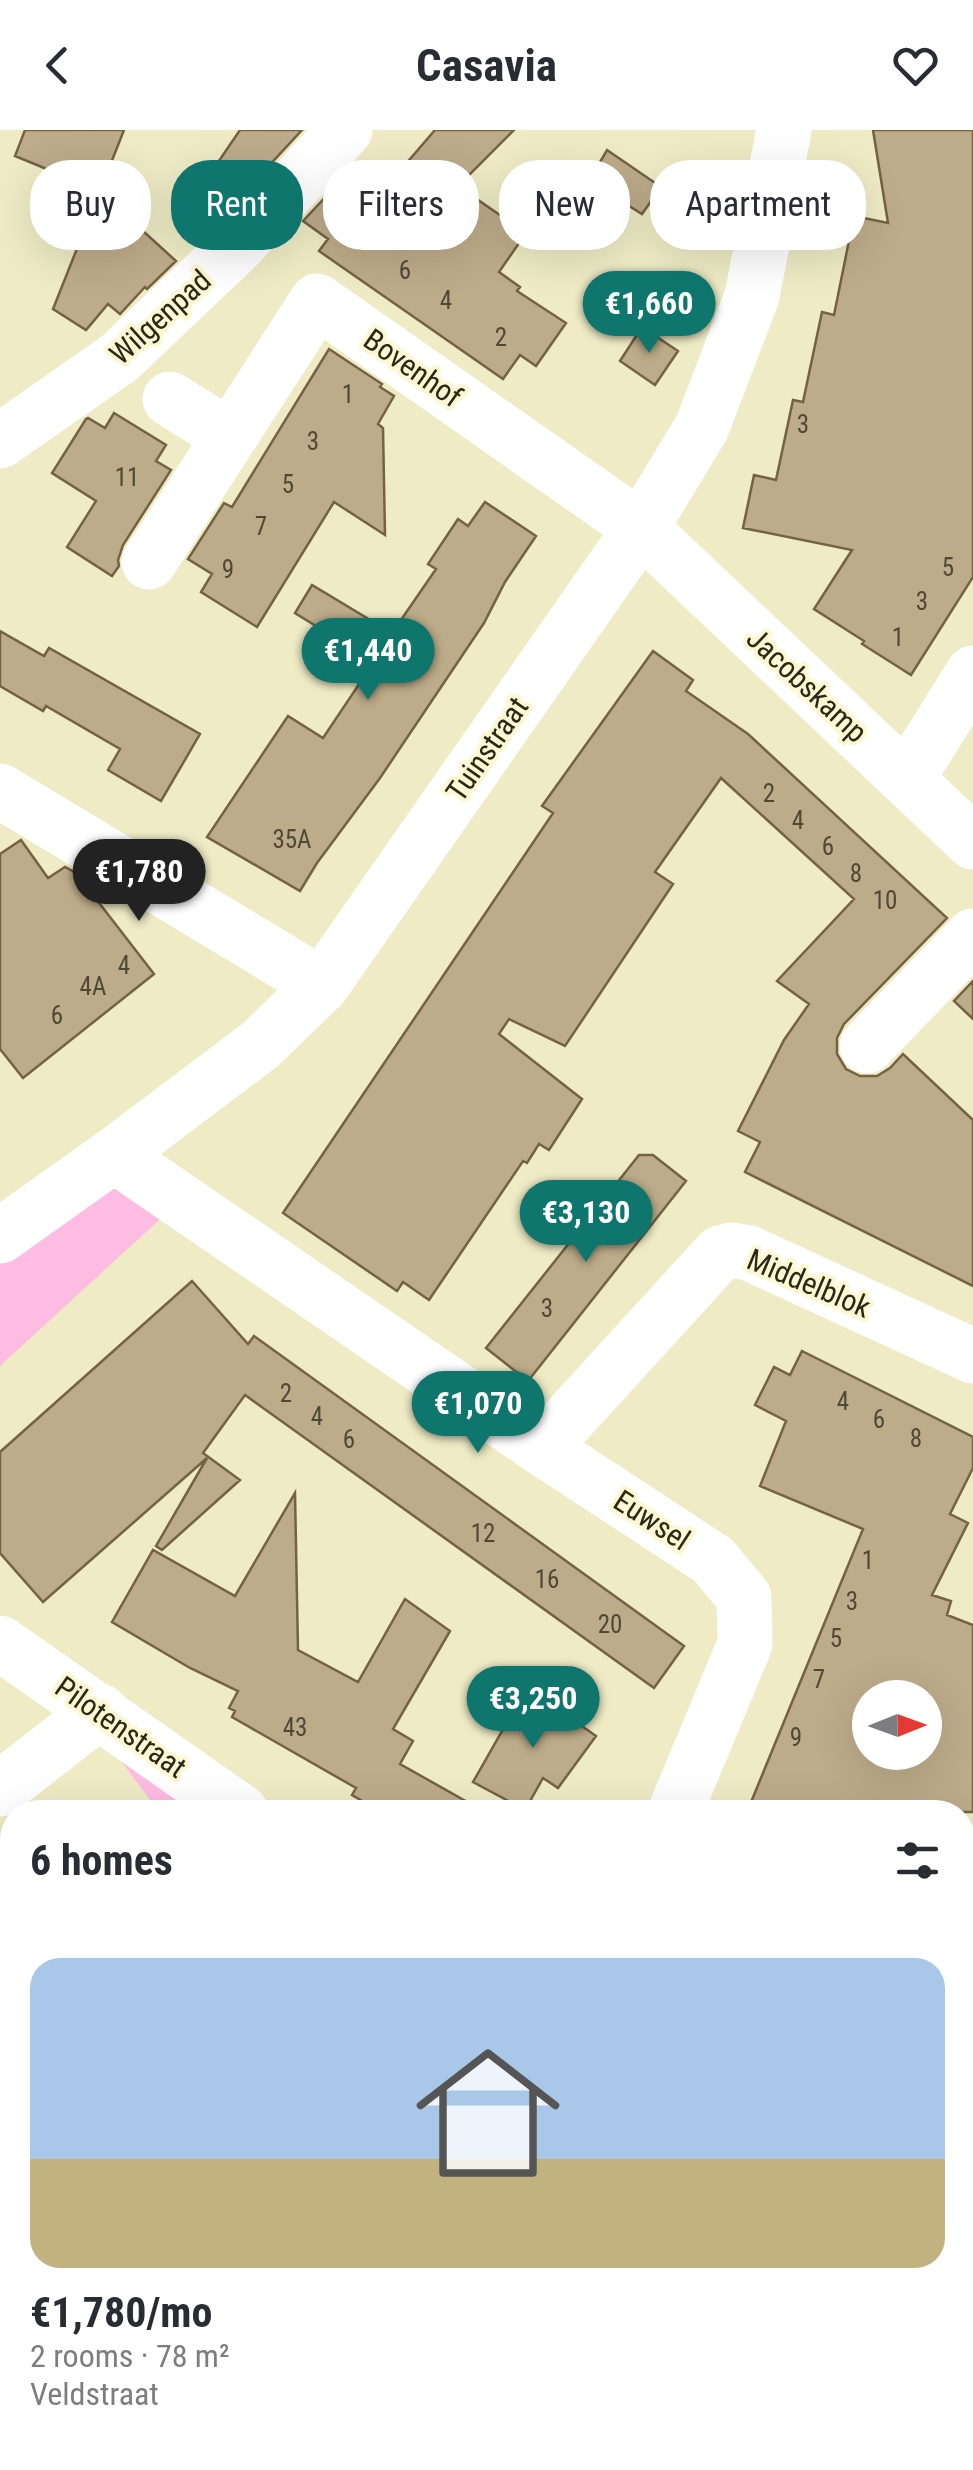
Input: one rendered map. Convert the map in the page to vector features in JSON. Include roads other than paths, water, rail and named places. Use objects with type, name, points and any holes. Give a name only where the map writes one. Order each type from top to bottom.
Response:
[{"type":"street","name":"Wilgenpad","points":[[0,442],[119,358],[236,247],[345,130]]},
{"type":"street","name":"Tuinstraat","points":[[0,1236],[260,1045],[322,985],[641,528],[702,427],[752,296],[784,130]]},
{"type":"street","name":"Bovenhof","points":[[149,562],[316,301],[641,528]]},
{"type":"street","points":[[170,399],[229,436]]},
{"type":"street","name":"Jacobskamp","points":[[641,528],[973,842]]},
{"type":"street","points":[[907,778],[973,672]]},
{"type":"street","points":[[0,791],[322,985]]},
{"type":"street","points":[[867,1046],[973,936]]},
{"type":"street","name":"Euwsel","points":[[114,1155],[713,1560],[744,1597],[745,1644],[680,1800]]},
{"type":"street","name":"Middelblok","points":[[542,1448],[720,1253],[731,1250],[749,1252],[973,1356]]},
{"type":"street","name":"Pilotenstraat","points":[[0,1643],[224,1800]]},
{"type":"street","points":[[0,1789],[100,1711]]}]
